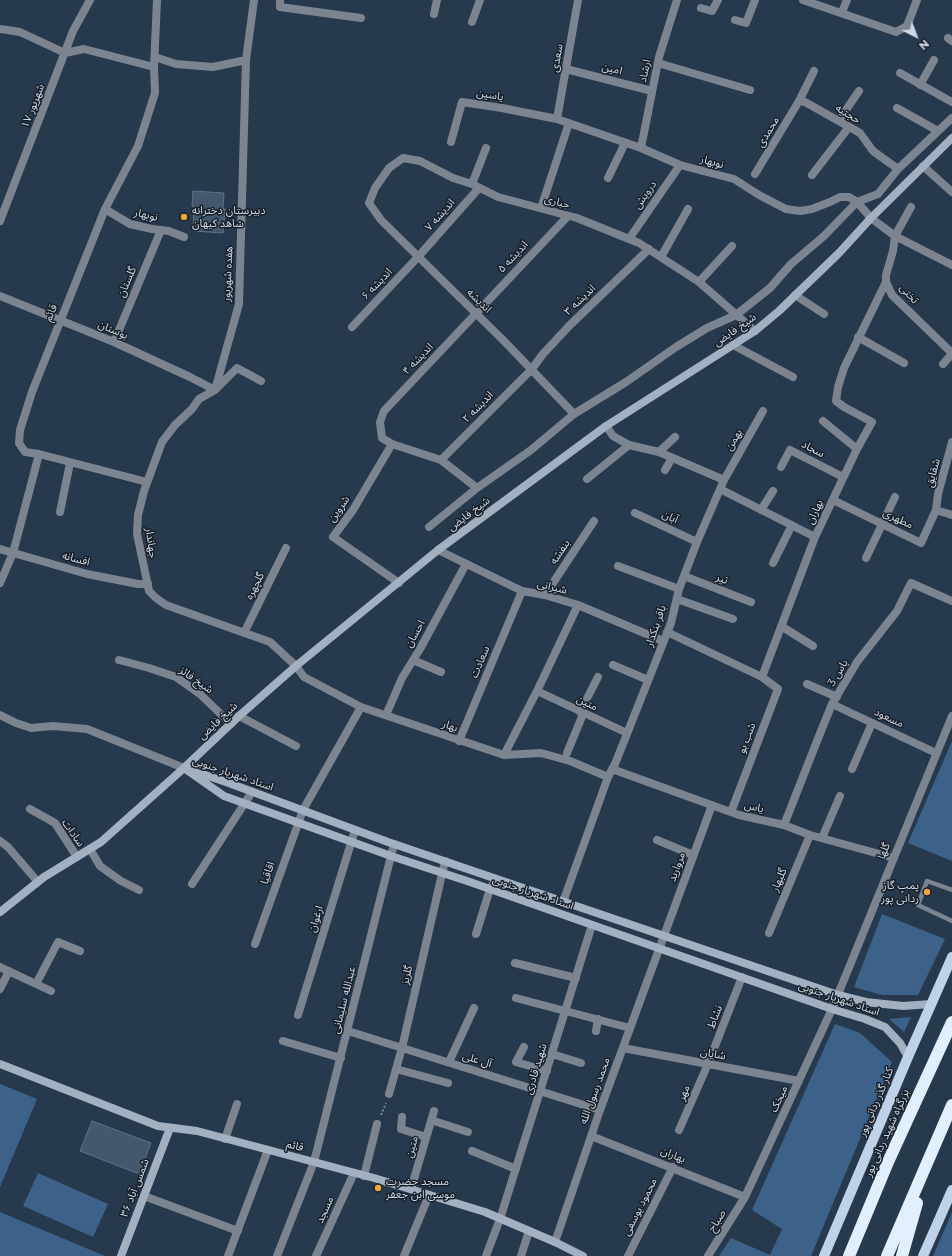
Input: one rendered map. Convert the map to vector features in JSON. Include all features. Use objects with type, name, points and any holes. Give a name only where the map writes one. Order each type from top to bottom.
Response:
[{"type":"highway","name":"بزرگراه شهید ردانی پور","points":[[849,1256],[888,1162],[952,1022]]},
{"type":"highway","points":[[887,1256],[952,1105]]},
{"type":"highway","points":[[902,1256],[929,1158]]},
{"type":"main road","name":"کنار گذر ردانی پور","points":[[824,1256],[952,957]]},
{"type":"main road","points":[[923,1256],[952,1190]]},
{"type":"street","name":"۱۷ شهریور","points":[[0,220],[74,31],[90,0]]},
{"type":"street","name":"قائم","points":[[147,482],[25,452],[19,443],[20,430],[32,392],[105,209],[140,138],[155,93],[154,57],[157,0]]},
{"type":"street","name":"هفده شهریور","points":[[215,390],[239,304],[246,60],[254,0]]},
{"type":"street","points":[[280,0],[280,7],[361,18]]},
{"type":"street","points":[[434,14],[437,0]]},
{"type":"street","points":[[472,22],[480,0]]},
{"type":"street","name":"سعدی","points":[[557,119],[578,0]]},
{"type":"street","name":"ارشاد","points":[[641,148],[658,63],[678,0]]},
{"type":"street","points":[[701,8],[712,11],[718,0]]},
{"type":"street","points":[[736,20],[746,24],[755,0]]},
{"type":"street","points":[[803,0],[842,12],[896,32],[907,26],[917,0]]},
{"type":"street","points":[[842,12],[847,0]]},
{"type":"street","points":[[0,29],[20,32],[65,53],[84,49],[154,67]]},
{"type":"street","points":[[154,57],[176,64],[213,66],[246,60]]},
{"type":"street","points":[[920,85],[934,60]]},
{"type":"street","points":[[658,63],[750,90]]},
{"type":"street","name":"امین","points":[[566,69],[652,91]]},
{"type":"street","name":"محمدی","points":[[755,174],[799,101],[814,71]]},
{"type":"street","points":[[900,73],[952,102]]},
{"type":"street","points":[[839,120],[859,91]]},
{"type":"street","name":"حجتیه","points":[[799,101],[805,102],[860,133],[873,151],[898,169]]},
{"type":"street","name":"یاسین","points":[[451,142],[462,102],[557,119]]},
{"type":"street","points":[[897,108],[938,131]]},
{"type":"street","name":"شیخ فایض","points":[[429,526],[477,488],[531,450],[574,414],[626,382],[676,347],[707,328],[736,315],[770,288],[792,264],[824,236],[857,202],[878,194],[898,169],[952,118]]},
{"type":"street","name":"نوبهار","points":[[557,119],[641,148],[680,165],[734,179],[759,195],[786,209],[800,211],[812,209],[840,197],[849,197],[857,202]]},
{"type":"street","points":[[541,208],[569,123]]},
{"type":"street","points":[[812,175],[849,127]]},
{"type":"street","name":"شیخ فایض","points":[[0,912],[38,882],[101,842],[296,666],[438,550],[606,426],[755,331],[795,296],[952,138]]},
{"type":"street","points":[[608,178],[625,143]]},
{"type":"street","points":[[476,186],[486,148]]},
{"type":"street","name":"جباری","points":[[369,203],[374,188],[389,168],[403,158],[420,160],[453,178],[476,186],[498,197],[568,216],[629,239],[649,249],[700,282],[755,331]]},
{"type":"street","name":"درویش","points":[[629,239],[680,165]]},
{"type":"street","points":[[923,166],[952,192]]},
{"type":"street","name":"اندیشه ۷","points":[[418,257],[476,186]]},
{"type":"street","points":[[857,202],[871,218],[895,236],[952,266]]},
{"type":"street","name":"اندیشه","points":[[369,203],[381,220],[532,370],[574,414]]},
{"type":"street","name":"تختی","points":[[911,207],[895,236],[893,251],[886,274],[886,282],[892,295],[951,350]]},
{"type":"street","name":"نوبهار","points":[[105,209],[130,224],[169,231],[184,237]]},
{"type":"street","points":[[661,256],[688,209]]},
{"type":"street","name":"اندیشه ۵","points":[[476,314],[568,216]]},
{"type":"street","name":"گلستان","points":[[114,342],[161,230]]},
{"type":"street","points":[[700,282],[732,246]]},
{"type":"street","name":"اندیشه ۳","points":[[532,370],[543,354],[569,326],[649,249]]},
{"type":"street","name":"اندیشه ۶","points":[[352,327],[418,257]]},
{"type":"street","name":"بهاران","points":[[762,677],[815,537],[856,449],[872,422],[836,401],[838,387],[844,368],[886,282]]},
{"type":"street","name":"بوستان","points":[[0,296],[114,342],[215,390]]},
{"type":"street","points":[[795,296],[824,314]]},
{"type":"street","name":"اندیشه ۴","points":[[392,444],[382,438],[380,422],[384,411],[476,314]]},
{"type":"street","points":[[858,337],[904,363]]},
{"type":"street","points":[[733,345],[793,377]]},
{"type":"street","points":[[943,364],[951,350]]},
{"type":"street","name":"جهاندار","points":[[261,381],[237,368],[215,390],[199,399],[192,409],[175,424],[162,442],[147,482],[138,515],[137,534],[149,591],[156,598],[166,605],[270,642],[296,666]]},
{"type":"street","name":"اندیشه ۲","points":[[441,460],[532,370]]},
{"type":"street","name":"بهمن","points":[[724,480],[763,411]]},
{"type":"street","points":[[823,421],[856,449]]},
{"type":"street","points":[[606,426],[613,436],[629,446],[659,452],[724,480]]},
{"type":"street","points":[[659,452],[675,437]]},
{"type":"street","name":"شقایق","points":[[936,510],[938,494],[952,442]]},
{"type":"street","points":[[392,444],[441,460],[477,488]]},
{"type":"street","name":"شروین","points":[[392,444],[353,510],[332,537],[398,583]]},
{"type":"street","points":[[588,480],[629,446]]},
{"type":"street","name":"سجاد","points":[[781,467],[790,450],[843,478]]},
{"type":"street","points":[[0,583],[12,552],[38,454]]},
{"type":"street","points":[[665,470],[672,458]]},
{"type":"street","points":[[60,512],[70,463]]},
{"type":"street","name":"باقر بنکدار","points":[[563,902],[608,777],[667,632],[679,589],[697,542],[724,480]]},
{"type":"street","points":[[720,489],[815,537]]},
{"type":"street","points":[[761,510],[773,491]]},
{"type":"street","points":[[866,558],[896,497]]},
{"type":"street","name":"مطهری","points":[[833,500],[921,543],[936,510]]},
{"type":"street","points":[[936,510],[952,515]]},
{"type":"street","name":"آبان","points":[[635,513],[697,542]]},
{"type":"street","name":"بنفشه","points":[[545,595],[594,521]]},
{"type":"street","points":[[773,564],[792,525]]},
{"type":"street","name":"گلچهره","points":[[244,633],[286,548]]},
{"type":"street","name":"افسانه","points":[[0,550],[12,552],[86,574],[138,584],[148,584]]},
{"type":"street","name":"شیرانی","points":[[438,550],[522,591],[545,595],[578,605],[663,641]]},
{"type":"street","name":"احسان","points":[[386,716],[402,678],[414,660],[466,564]]},
{"type":"street","points":[[618,566],[679,589]]},
{"type":"street","name":"تیر","points":[[684,576],[751,602]]},
{"type":"street","name":"یاس 3","points":[[784,825],[832,704],[857,662],[897,611],[911,583],[952,601]]},
{"type":"street","name":"سعادت","points":[[459,741],[522,591]]},
{"type":"street","points":[[677,599],[733,619]]},
{"type":"street","points":[[504,755],[537,691],[578,605]]},
{"type":"street","points":[[781,626],[813,646]]},
{"type":"street","points":[[667,632],[762,677]]},
{"type":"street","name":"شیخ فائز","points":[[119,660],[176,677],[200,694],[231,724]]},
{"type":"street","points":[[414,660],[441,672]]},
{"type":"street","points":[[613,665],[648,680]]},
{"type":"street","name":"بهار","points":[[296,666],[304,677],[361,707],[386,716],[504,755],[541,753],[570,761],[608,777]]},
{"type":"street","name":"شب بو","points":[[731,812],[778,689],[762,677]]},
{"type":"street","points":[[567,753],[582,713],[598,678]]},
{"type":"street","points":[[807,684],[837,697]]},
{"type":"street","name":"متین","points":[[537,691],[627,733]]},
{"type":"street","name":"مسعود","points":[[832,704],[936,753]]},
{"type":"street","name":"اقاقیا","points":[[255,944],[303,810],[361,707]]},
{"type":"street","points":[[0,715],[16,724],[31,728],[54,726],[87,729],[184,768]]},
{"type":"street","points":[[239,716],[296,746]]},
{"type":"street","name":"گلها","points":[[832,1009],[952,716]]},
{"type":"street","points":[[852,769],[872,722]]},
{"type":"street","name":"استاد شهریار جنوبی","points":[[184,768],[394,844],[838,995],[866,1002],[903,1006],[931,1004]]},
{"type":"street","name":"استاد شهریار جنوبی","points":[[184,768],[224,796],[391,856],[490,889],[832,1009],[865,1019],[885,1027],[900,1043],[908,1057]]},
{"type":"street","name":"یاس","points":[[612,769],[739,815],[784,825],[810,835],[894,858]]},
{"type":"street","points":[[192,884],[252,792]]},
{"type":"street","points":[[822,838],[840,796]]},
{"type":"street","name":"مروارید","points":[[659,948],[712,805]]},
{"type":"street","name":"سادات","points":[[30,809],[55,823],[77,857]]},
{"type":"street","name":"ارغوان","points":[[298,1015],[355,830]]},
{"type":"street","name":"گلبهار","points":[[769,933],[810,835]]},
{"type":"street","points":[[657,840],[693,855]]},
{"type":"street","points":[[0,841],[8,847],[38,882]]},
{"type":"street","name":"عبدالله سلیمانی","points":[[277,1256],[314,1162],[394,844]]},
{"type":"street","points":[[90,849],[100,866],[121,881],[139,890]]},
{"type":"street","name":"گلریز","points":[[389,1094],[402,1048],[446,861]]},
{"type":"street","points":[[476,934],[490,889],[496,879]]},
{"type":"street","name":"شهید قادری","points":[[486,1256],[500,1219],[592,925]]},
{"type":"street","points":[[36,984],[58,942],[80,951]]},
{"type":"street","name":"محمد رسول الله","points":[[555,1242],[600,1110],[659,948]]},
{"type":"street","points":[[515,963],[576,978]]},
{"type":"street","points":[[0,967],[51,991]]},
{"type":"street","points":[[0,989],[9,971]]},
{"type":"street","name":"نشاط","points":[[708,1064],[742,977]]},
{"type":"street","points":[[516,998],[630,1028]]},
{"type":"street","points":[[449,1062],[474,1008]]},
{"type":"street","name":"میخک","points":[[745,1197],[832,1009]]},
{"type":"street","points":[[596,1031],[598,1019]]},
{"type":"street","name":"آل علی","points":[[348,1031],[600,1110]]},
{"type":"street","points":[[283,1041],[341,1058]]},
{"type":"street","points":[[524,1047],[516,1062],[547,1070]]},
{"type":"street","name":"شایان","points":[[623,1048],[799,1081]]},
{"type":"street","points":[[552,1054],[581,1063]]},
{"type":"street","name":"قائم","points":[[0,1064],[158,1126],[197,1131],[354,1173],[485,1212],[555,1242],[583,1256]]},
{"type":"street","name":"مهر","points":[[679,1130],[708,1064]]},
{"type":"street","points":[[396,1069],[448,1083]]},
{"type":"street","points":[[225,1139],[236,1104]]},
{"type":"street","name":"متین","points":[[411,1190],[434,1111]]},
{"type":"street","points":[[402,1117],[400,1129],[426,1137]]},
{"type":"street","points":[[431,1120],[468,1132]]},
{"type":"street","points":[[364,1176],[377,1124]]},
{"type":"street","name":"شمس آباد ۳۶","points":[[121,1256],[170,1128]]},
{"type":"street","name":"بهاران","points":[[591,1136],[673,1167],[745,1197]]},
{"type":"street","points":[[228,1256],[268,1150]]},
{"type":"street","points":[[472,1151],[516,1169]]},
{"type":"street","name":"محمود یوسفی","points":[[628,1256],[673,1167]]},
{"type":"street","name":"مسجد","points":[[316,1256],[354,1173]]},
{"type":"street","points":[[404,1256],[429,1195]]},
{"type":"street","points":[[144,1196],[238,1231]]},
{"type":"street","name":"صباح","points":[[708,1256],[745,1197]]},
{"type":"street","points":[[521,1256],[529,1231]]},
{"type":"lane","points":[[952,890],[927,881],[918,905],[952,921]]},
{"type":"path","points":[[377,1124],[389,1094]]},
{"type":"shaded area","points":[[952,741],[952,861],[908,843]]},
{"type":"shaded area","points":[[882,914],[945,939],[918,995],[882,995],[854,987]]},
{"type":"shaded area","points":[[911,1017],[904,1032],[889,1019]]},
{"type":"shaded area","points":[[835,1024],[860,1033],[892,1062],[811,1256],[719,1256],[731,1238],[770,1255],[782,1229],[752,1210]]},
{"type":"shaded area","points":[[0,1084],[37,1099],[0,1187]]},
{"type":"shaded area","points":[[38,1173],[108,1204],[93,1237],[23,1206]]},
{"type":"shaded area","points":[[0,1212],[105,1256],[0,1256]]},
{"type":"shaded area","points":[[952,1212],[952,1256],[933,1256]]},
{"type":"building","points":[[193,191],[224,193],[223,209],[225,209],[223,233],[193,231]]},
{"type":"building","points":[[92,1121],[151,1143],[139,1174],[80,1151]]},
{"type":"place","name":"دبیرستان دخترانه شاهد کیهان","points":[[184,217]]},
{"type":"place","name":"پمپ گاز ردانی پور","points":[[927,892]]},
{"type":"place","name":"مسجد حضرت موسی ابن جعفر","points":[[378,1188]]}]
